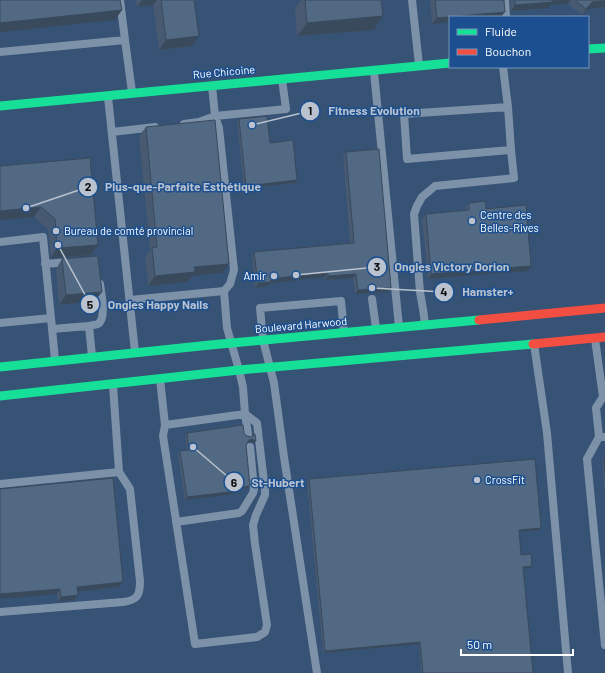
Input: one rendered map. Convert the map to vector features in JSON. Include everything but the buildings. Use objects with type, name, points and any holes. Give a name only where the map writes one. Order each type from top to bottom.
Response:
[{"type":"main road","points":[[589,49],[605,48]]},
{"type":"main road","name":"Rue Chicoine","points":[[0,103],[132,93],[449,63]]},
{"type":"main road","name":"Boulevard Harwood","points":[[0,367],[232,343],[605,308]]},
{"type":"main road","points":[[0,396],[239,370],[605,337]]},
{"type":"lane","points":[[120,0],[132,93]]},
{"type":"lane","points":[[412,0],[419,66]]},
{"type":"lane","points":[[504,0],[506,16]]},
{"type":"lane","points":[[0,52],[125,40]]},
{"type":"lane","points":[[425,325],[420,292],[414,214],[422,197],[435,186],[514,178],[504,68]]},
{"type":"lane","points":[[374,70],[399,328]]},
{"type":"lane","points":[[175,125],[199,122],[215,116],[286,109],[282,79]]},
{"type":"lane","points":[[212,85],[215,116],[219,128],[234,270],[233,279],[224,291],[227,328],[243,387],[248,434]]},
{"type":"lane","points":[[108,95],[135,353]]},
{"type":"lane","points":[[508,107],[404,114],[407,159],[511,150]]},
{"type":"lane","points":[[112,132],[160,126]]},
{"type":"lane","points":[[0,242],[43,237],[55,361]]},
{"type":"lane","points":[[45,264],[78,261]]},
{"type":"lane","points":[[52,328],[89,326],[98,324],[102,320],[103,314],[100,277]]},
{"type":"lane","points":[[130,300],[224,291]]},
{"type":"lane","points":[[372,299],[376,330]]},
{"type":"lane","points":[[317,673],[274,383],[263,340],[260,308],[341,301],[344,333]]},
{"type":"lane","points":[[0,323],[51,318]]},
{"type":"lane","points":[[89,326],[92,357]]},
{"type":"lane","points":[[595,338],[604,397],[596,408],[602,437],[587,459],[605,645]]},
{"type":"lane","points":[[534,344],[547,433],[568,673]]},
{"type":"lane","points":[[160,379],[165,425],[163,436],[195,644],[257,636],[265,632],[267,625],[253,525],[265,495],[257,423],[246,414],[165,425]]},
{"type":"lane","points":[[0,612],[131,601],[137,597],[140,591],[130,489],[119,472],[113,384]]},
{"type":"lane","points":[[176,522],[239,513],[242,511],[250,500],[254,489],[250,447]]},
{"type":"lane","points":[[0,484],[119,472]]},
{"type":"traffic: fast","points":[[589,49],[605,48]]},
{"type":"traffic: fast","points":[[0,106],[449,63]]},
{"type":"traffic: fast","points":[[0,367],[210,345],[479,320]]},
{"type":"traffic: fast","points":[[0,396],[239,370],[533,344]]},
{"type":"traffic: jam","points":[[479,320],[605,308]]},
{"type":"traffic: jam","points":[[533,344],[605,337]]},
{"type":"place","name":"Fitness Evolution","points":[[252,125]]},
{"type":"place","name":"Plus-que-Parfaite Esthétique","points":[[26,208]]},
{"type":"place","name":"Centre des Belles-Rives","points":[[472,221]]},
{"type":"place","name":"Bureau de comté provincial","points":[[56,231]]},
{"type":"place","name":"Ongles Happy Nails","points":[[58,245]]},
{"type":"place","name":"Ongles Victory Dorion","points":[[296,275]]},
{"type":"place","name":"Amir","points":[[274,276]]},
{"type":"place","name":"Hamster+","points":[[372,288]]},
{"type":"place","name":"St-Hubert","points":[[193,447]]},
{"type":"place","name":"CrossFit","points":[[477,480]]}]
